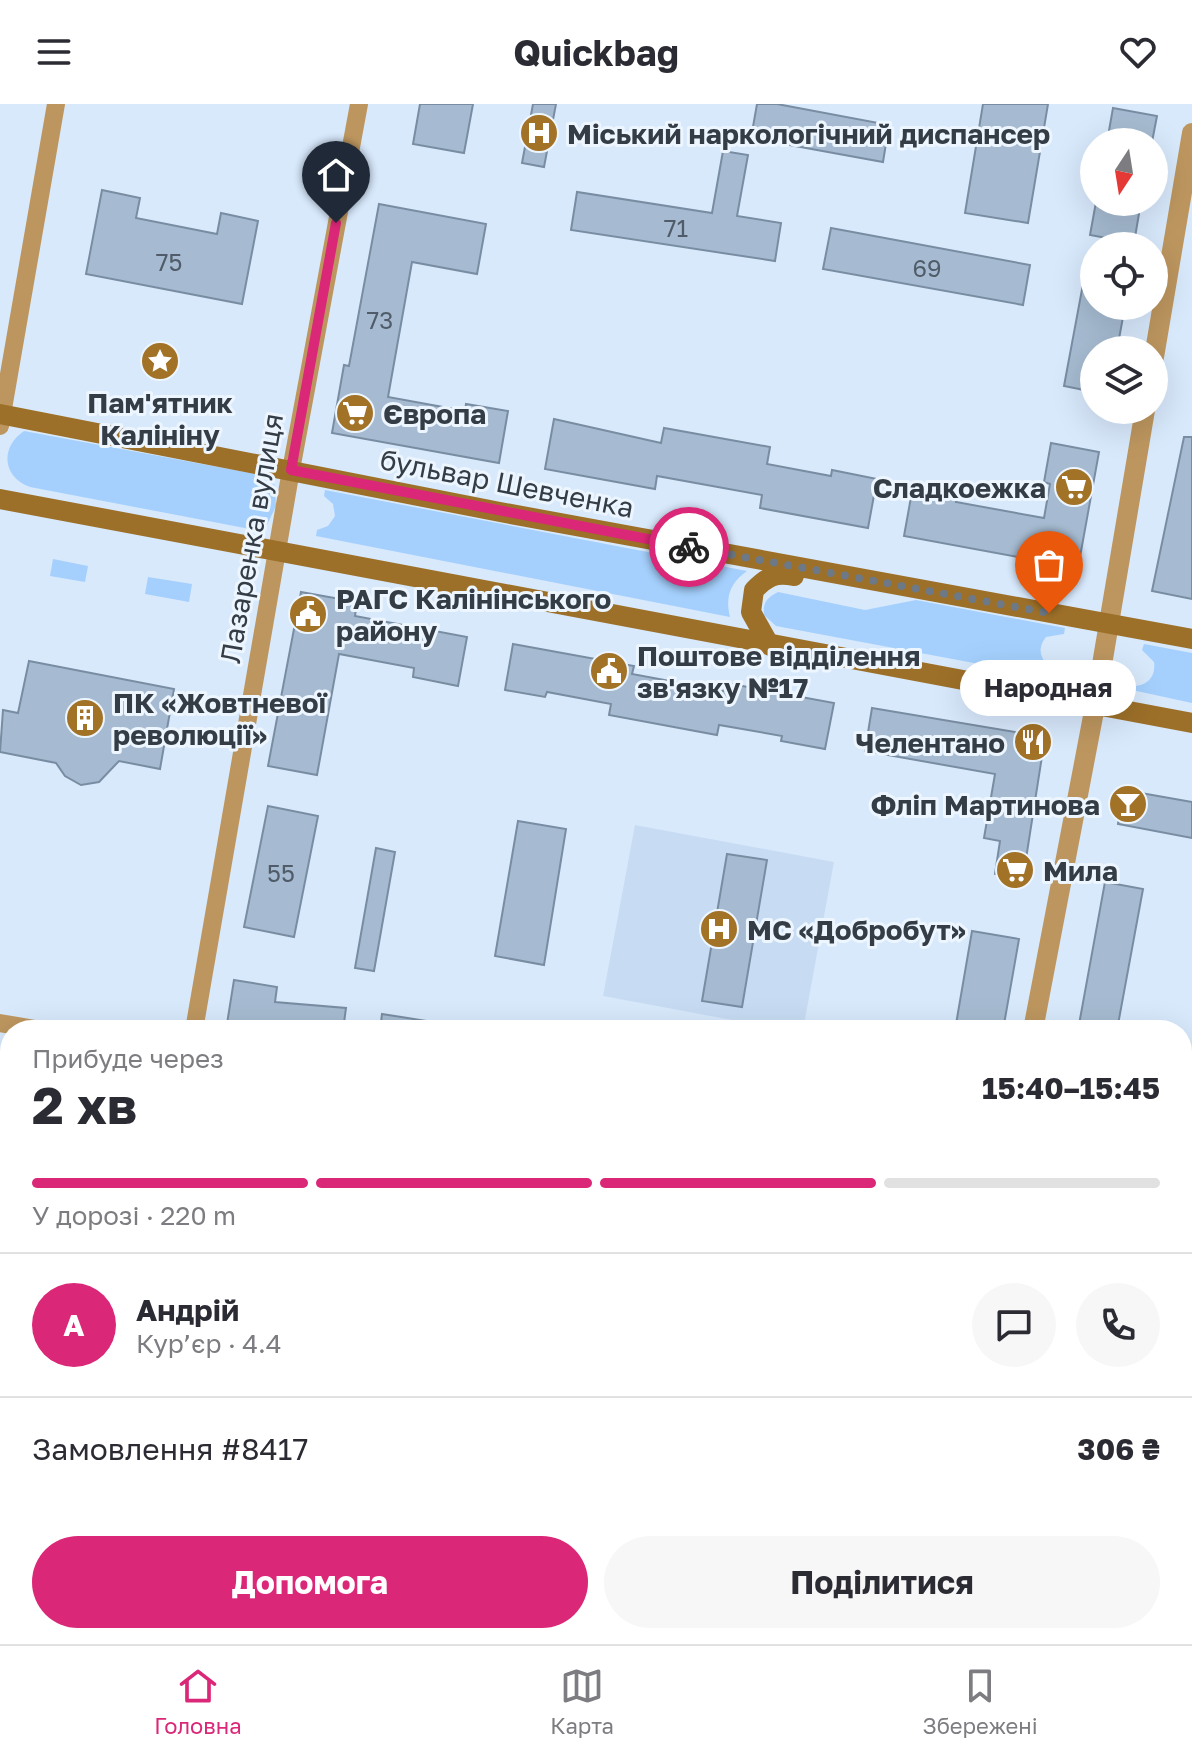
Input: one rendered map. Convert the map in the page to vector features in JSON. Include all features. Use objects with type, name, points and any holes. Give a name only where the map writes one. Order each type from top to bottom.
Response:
[{"type":"main road","name":"бульвар Шевченка","points":[[1,418],[1192,639]]},
{"type":"main road","points":[[0,499],[1192,723]]},
{"type":"main road","points":[[770,646],[754,622],[750,602],[754,590],[770,576],[779,573],[856,588],[880,582]]},
{"type":"street","points":[[1,418],[56,104]]},
{"type":"street","name":"Лазаренка вулиця","points":[[196,1020],[291,470],[359,104]]},
{"type":"street","points":[[1158,336],[1192,133]]},
{"type":"street","points":[[1035,1020],[1095,706],[1143,424]]},
{"type":"shaded area","points":[[24,431],[256,474],[275,485],[276,506],[267,525],[250,529],[30,487],[14,476],[8,461],[11,445]]},
{"type":"shaded area","points":[[325,490],[747,571],[736,580],[730,591],[730,617],[316,536],[317,530],[328,526],[335,516],[333,504],[324,496]]},
{"type":"shaded area","points":[[53,559],[88,566],[85,582],[50,576]]},
{"type":"shaded area","points":[[148,577],[192,584],[189,602],[145,594]]},
{"type":"shaded area","points":[[778,592],[865,610],[916,600],[1065,628],[1064,634],[1046,637],[1042,644],[1041,654],[1054,678],[776,626],[764,615],[764,611],[766,601]]},
{"type":"shaded area","points":[[1144,644],[1192,653],[1192,703],[1132,690],[1133,686],[1147,682],[1154,672],[1154,662],[1142,650]]},
{"type":"shaded area","name":"МС «Добробут»","points":[[635,825],[834,862],[805,1020],[732,1020],[603,996]]},
{"type":"building","points":[[420,104],[473,104],[464,153],[413,144]]},
{"type":"building","name":"Міський наркологічний диспансер","points":[[533,104],[556,104],[544,167],[522,163]]},
{"type":"building","points":[[757,104],[777,104],[889,125],[883,162],[751,138]]},
{"type":"building","points":[[983,104],[1048,104],[1028,223],[965,213]]},
{"type":"building","points":[[1113,108],[1157,116],[1155,128],[1109,128]]},
{"type":"building","points":[[723,151],[748,155],[737,216],[781,223],[775,261],[571,230],[577,192],[712,213]]},
{"type":"building","points":[[102,190],[140,198],[136,218],[217,234],[221,213],[258,221],[242,304],[86,274]]},
{"type":"building","points":[[379,204],[486,224],[477,274],[412,262],[388,397],[465,411],[466,404],[508,411],[499,463],[332,433],[344,365],[349,366]]},
{"type":"building","points":[[1093,216],[1139,216],[1136,232],[1091,232]]},
{"type":"building","points":[[831,228],[1030,265],[1023,305],[823,269]]},
{"type":"building","points":[[1080,300],[1080,320],[1122,320],[1120,336],[1080,336],[1080,389],[1064,386]]},
{"type":"building","points":[[554,419],[661,443],[664,428],[770,447],[767,464],[831,476],[832,470],[877,479],[868,528],[760,508],[762,495],[657,476],[655,489],[545,469]]},
{"type":"building","points":[[1184,437],[1192,437],[1192,599],[1152,591]]},
{"type":"building","points":[[1051,443],[1099,452],[1078,568],[904,536],[913,486],[958,494],[956,502],[1044,518],[1050,484],[1044,482]]},
{"type":"building","points":[[301,592],[357,602],[355,616],[467,637],[458,686],[413,677],[414,668],[339,654],[317,775],[268,766]]},
{"type":"building","points":[[513,644],[634,666],[632,674],[724,691],[726,683],[834,703],[825,749],[781,741],[782,736],[719,725],[717,735],[609,715],[611,704],[547,692],[545,697],[505,690]]},
{"type":"building","name":"ПК «Жовтневої революції»","points":[[29,661],[174,689],[160,769],[119,761],[99,782],[81,785],[65,776],[56,763],[0,752],[3,710],[18,713]]},
{"type":"building","points":[[872,708],[1045,737],[1023,878],[995,874],[1000,841],[984,838],[995,774],[865,751]]},
{"type":"building","points":[[1124,790],[1192,802],[1192,838],[1118,824]]},
{"type":"building","points":[[268,806],[318,816],[294,937],[244,927]]},
{"type":"building","points":[[518,821],[566,829],[544,965],[495,956]]},
{"type":"building","points":[[376,848],[395,852],[374,971],[355,968]]},
{"type":"building","points":[[727,854],[767,860],[742,1007],[702,1001]]},
{"type":"building","points":[[1105,882],[1143,889],[1119,1020],[1080,1020]]},
{"type":"building","points":[[972,931],[1019,939],[1005,1020],[957,1020]]},
{"type":"building","points":[[234,980],[277,987],[275,1002],[346,1008],[344,1020],[228,1020]]},
{"type":"building","points":[[382,1014],[421,1020],[381,1020]]},
{"type":"way so far","points":[[689,547],[1049,613]]},
{"type":"place","name":"Міський наркологічний диспансер","points":[[539,133]]},
{"type":"place","name":"Пам'ятник Калініну","points":[[160,361]]},
{"type":"place","name":"Європа","points":[[355,413]]},
{"type":"place","name":"Сладкоежка","points":[[1074,487]]},
{"type":"place","name":"Народная","points":[[1049,613]]},
{"type":"place","name":"РАГС Калінінського району","points":[[308,614]]},
{"type":"place","name":"Поштове відділення зв'язку №17","points":[[609,671]]},
{"type":"place","name":"ПК «Жовтневої революції»","points":[[85,718]]},
{"type":"place","name":"Челентано","points":[[1033,742]]},
{"type":"place","name":"Фліп Мартинова","points":[[1128,804]]},
{"type":"place","name":"Мила","points":[[1015,870]]},
{"type":"place","name":"МС «Добробут»","points":[[719,929]]},
{"type":"route","points":[[336,223],[291,470],[689,547]]}]
